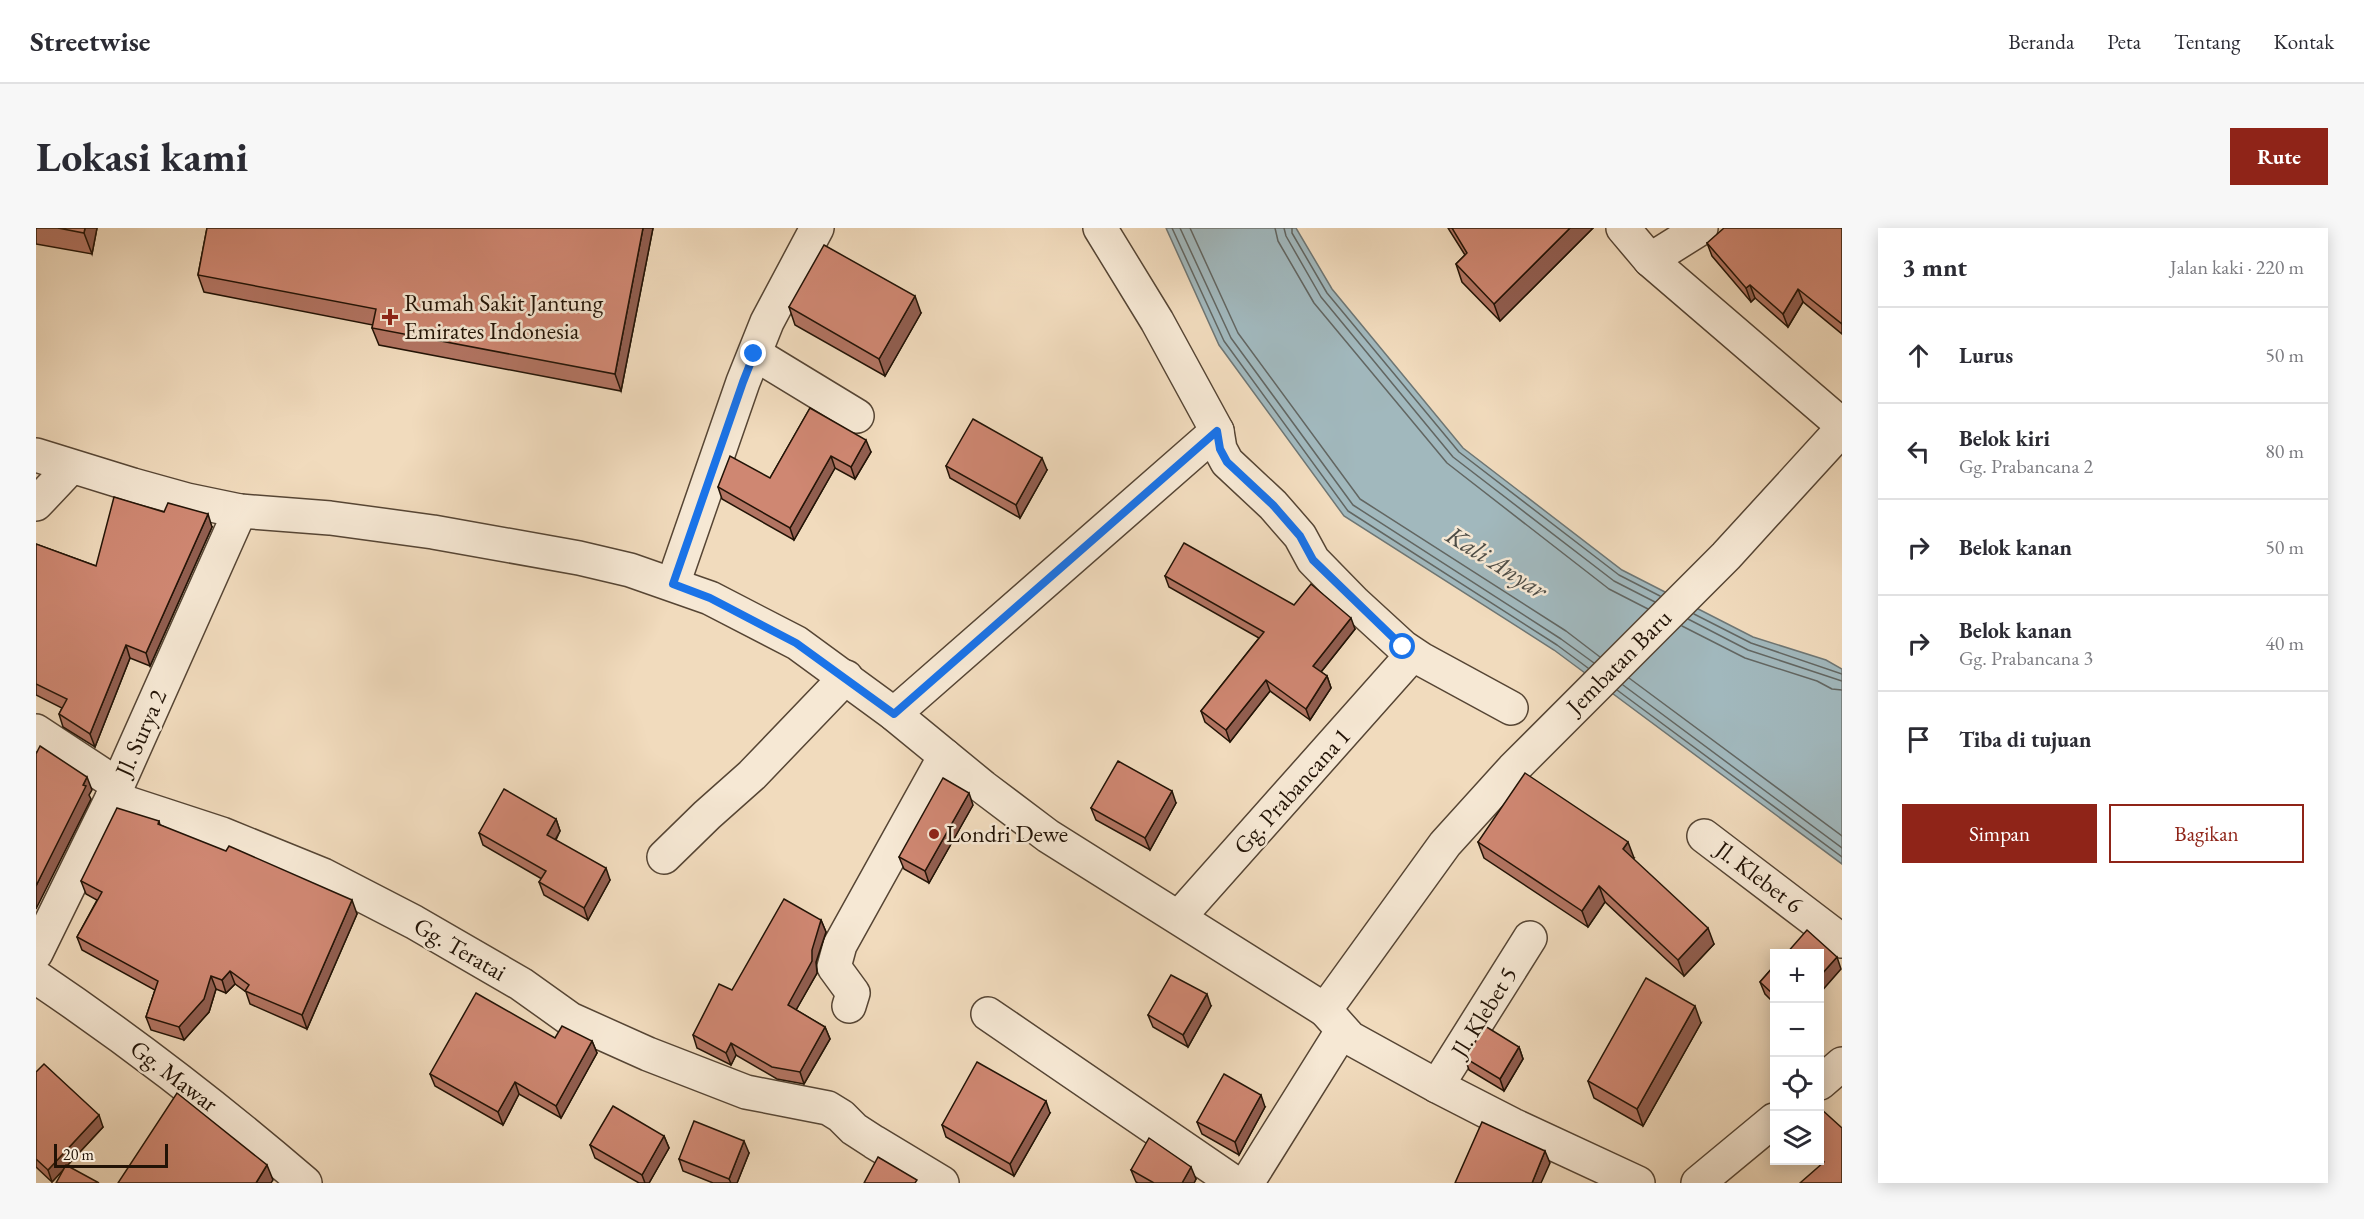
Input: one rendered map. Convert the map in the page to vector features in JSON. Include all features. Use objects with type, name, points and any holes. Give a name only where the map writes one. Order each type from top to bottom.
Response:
[{"type":"street","points":[[673,584],[743,382],[767,321],[817,228]]},
{"type":"street","points":[[1100,228],[1157,321],[1217,431],[1220,449],[1227,462],[1273,505],[1300,536],[1313,560],[1403,647],[1511,708]]},
{"type":"street","points":[[1623,228],[1650,260],[1842,427]]},
{"type":"street","points":[[1650,260],[1701,228]]},
{"type":"street","points":[[754,354],[857,416]]},
{"type":"street","name":"Jembatan Baru","points":[[1247,1183],[1333,1020],[1445,844],[1513,770],[1726,555],[1842,427]]},
{"type":"street","points":[[894,714],[1217,431]]},
{"type":"street","points":[[36,455],[187,500],[240,511],[330,518],[433,532],[579,558],[630,570],[710,598],[796,643],[846,677],[1048,836],[1179,917],[1437,1086],[1504,1121],[1638,1183]]},
{"type":"street","points":[[36,504],[71,467]]},
{"type":"street","name":"Jl. Surya 2","points":[[36,953],[115,792],[240,511]]},
{"type":"street","name":"Gg. Prabancana 1","points":[[1179,917],[1404,664]]},
{"type":"street","points":[[664,857],[706,815],[752,775],[846,677]]},
{"type":"street","name":"Gg. Teratai","points":[[36,731],[115,792],[323,875],[434,933],[521,984],[570,1019],[703,1077],[746,1092],[816,1104],[841,1116],[854,1129],[942,1183]]},
{"type":"street","points":[[849,1006],[853,993],[834,967],[835,958],[840,945],[945,756]]},
{"type":"street","name":"Jl. Klebet 6","points":[[1704,836],[1842,941]]},
{"type":"street","name":"Jl. Klebet 5","points":[[1437,1086],[1530,938]]},
{"type":"street","name":"Gg. Mawar","points":[[36,977],[224,1113],[306,1183]]},
{"type":"street","points":[[988,1014],[1235,1183]]},
{"type":"street","points":[[1824,1080],[1842,1064]]},
{"type":"street","points":[[1698,1183],[1770,1123]]},
{"type":"water","name":"Kali Anyar","points":[[1166,228],[1296,228],[1332,289],[1463,448],[1622,570],[1753,637],[1826,660],[1842,669],[1842,864],[1554,650],[1344,516],[1219,345]]},
{"type":"building","points":[[58,228],[85,228],[84,233]]},
{"type":"building","points":[[207,228],[643,228],[615,374],[372,328],[376,309],[198,275]]},
{"type":"building","points":[[1452,228],[1570,228],[1494,304],[1456,264],[1467,253]]},
{"type":"building","points":[[1724,228],[1842,228],[1842,324],[1798,289],[1783,314],[1750,285],[1746,288],[1707,243]]},
{"type":"building","points":[[824,245],[915,296],[879,359],[789,307]]},
{"type":"building","points":[[810,408],[866,440],[851,467],[831,456],[790,528],[718,487],[730,456],[770,478]]},
{"type":"building","points":[[973,419],[1042,458],[1016,505],[946,466]]},
{"type":"building","points":[[114,497],[164,512],[168,503],[208,514],[146,653],[126,645],[90,734],[59,714],[67,699],[36,684],[36,544],[96,566]]},
{"type":"building","points":[[1184,543],[1294,605],[1311,584],[1351,618],[1313,666],[1327,676],[1306,709],[1266,680],[1226,730],[1201,711],[1264,632],[1165,576]]},
{"type":"building","points":[[40,746],[87,777],[83,785],[86,786],[36,886],[36,754]]},
{"type":"building","points":[[1118,761],[1172,791],[1145,838],[1091,808]]},
{"type":"building","points":[[1525,773],[1628,842],[1623,849],[1708,928],[1678,960],[1599,886],[1582,911],[1478,842]]},
{"type":"building","name":"Londri Dewe","points":[[943,778],[969,793],[925,871],[899,857]]},
{"type":"building","points":[[504,789],[556,819],[547,835],[606,868],[584,908],[539,882],[546,871],[479,833]]},
{"type":"building","points":[[117,808],[159,821],[158,824],[226,851],[229,846],[352,900],[302,1015],[245,991],[249,985],[230,971],[222,980],[211,976],[204,999],[179,1027],[146,1017],[158,981],[77,937],[102,892],[81,881]]},
{"type":"building","points":[[784,899],[821,920],[812,950],[812,961],[788,1005],[825,1027],[800,1072],[772,1067],[731,1043],[726,1053],[693,1035],[719,984],[732,990]]},
{"type":"building","points":[[1807,930],[1837,957],[1824,972],[1824,949],[1790,949]]},
{"type":"building","points":[[1770,971],[1770,991],[1760,982]]},
{"type":"building","points":[[1171,975],[1207,994],[1183,1035],[1148,1015]]},
{"type":"building","points":[[1646,978],[1695,1006],[1637,1109],[1588,1081]]},
{"type":"building","points":[[476,993],[555,1038],[562,1026],[592,1041],[556,1106],[515,1082],[498,1112],[430,1074]]},
{"type":"building","points":[[1485,1026],[1519,1047],[1500,1079],[1465,1058]]},
{"type":"building","points":[[977,1062],[1046,1101],[1010,1164],[942,1125]]},
{"type":"building","points":[[44,1064],[99,1115],[48,1170],[36,1159],[36,1072]]},
{"type":"building","points":[[1224,1074],[1261,1095],[1235,1142],[1197,1122]]},
{"type":"building","points":[[177,1093],[267,1165],[256,1183],[118,1183]]},
{"type":"building","points":[[613,1106],[664,1136],[642,1175],[590,1145]]},
{"type":"building","points":[[1824,1112],[1842,1128],[1842,1183],[1800,1183],[1821,1165],[1824,1165]]},
{"type":"building","points":[[694,1121],[744,1141],[729,1179],[679,1159]]},
{"type":"building","points":[[1482,1122],[1545,1151],[1532,1183],[1455,1183]]},
{"type":"building","points":[[1149,1138],[1191,1167],[1182,1183],[1154,1183],[1131,1170]]},
{"type":"building","points":[[878,1157],[917,1180],[915,1183],[864,1183]]},
{"type":"building","points":[[66,1165],[99,1183],[56,1183]]},
{"type":"place","name":"Rumah Sakit Jantung Emirates Indonesia","points":[[390,317]]},
{"type":"place","name":"Londri Dewe","points":[[934,834]]},
{"type":"route","points":[[754,354],[673,584],[710,598],[796,643],[846,677],[894,714],[1217,431],[1220,449],[1227,462],[1273,505],[1300,536],[1313,560],[1403,647]]}]
